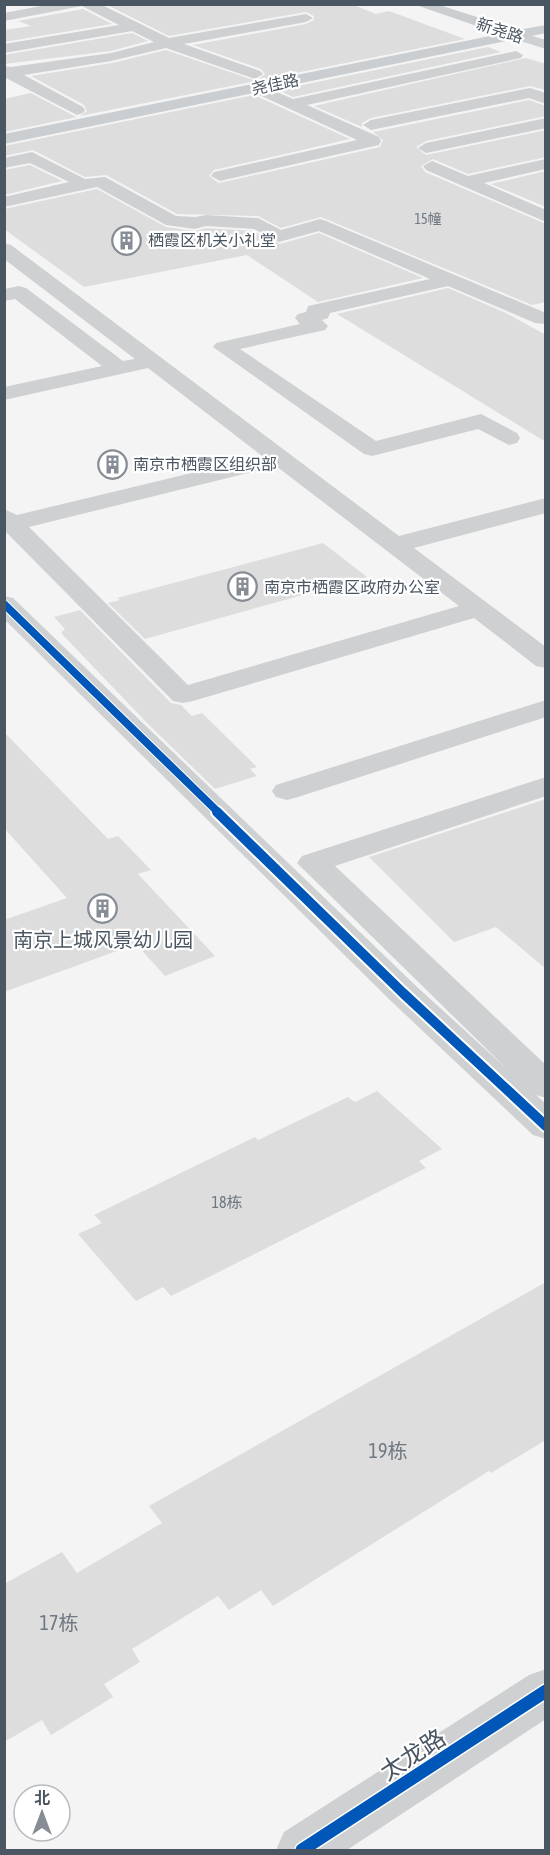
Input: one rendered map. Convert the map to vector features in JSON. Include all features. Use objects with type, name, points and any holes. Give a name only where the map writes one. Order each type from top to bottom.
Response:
[{"type":"main road","name":"新尧路","points":[[420,4],[516,35]]},
{"type":"main road","name":"尧佳路","points":[[4,139],[546,15]]},
{"type":"main road","name":"新尧路","points":[[529,19],[546,27]]},
{"type":"main road","name":"尧佳路","points":[[4,124],[516,35],[546,27]]},
{"type":"street","points":[[4,17],[77,4]]},
{"type":"street","points":[[87,4],[167,43],[256,81],[291,104],[373,141],[220,176]]},
{"type":"street","points":[[6,72],[111,57],[167,43],[306,18]]},
{"type":"street","points":[[4,49],[133,27]]},
{"type":"street","name":"新尧路","points":[[516,35],[546,45]]},
{"type":"street","points":[[291,104],[516,56]]},
{"type":"street","points":[[6,72],[76,110]]},
{"type":"street","points":[[371,125],[530,93],[546,99]]},
{"type":"street","points":[[546,123],[429,157],[467,181],[546,217]]},
{"type":"street","points":[[4,163],[32,157],[76,179]]},
{"type":"street","points":[[467,181],[546,164]]},
{"type":"street","points":[[4,202],[99,181],[172,221],[195,223],[206,220],[258,224],[279,236],[320,225],[542,319]]},
{"type":"street","points":[[4,249],[478,609],[533,638],[546,660]]},
{"type":"street","points":[[450,280],[315,310],[321,314],[305,318],[318,326],[223,347],[372,449],[481,421],[509,438]]},
{"type":"street","points":[[4,294],[19,292],[120,369]]},
{"type":"street","points":[[4,394],[153,362]]},
{"type":"street","points":[[8,520],[281,458]]},
{"type":"street","points":[[395,545],[546,505]]},
{"type":"street","points":[[8,520],[183,695],[478,609]]},
{"type":"street","points":[[4,604],[403,993],[546,1126]]},
{"type":"street","points":[[287,791],[546,708]]},
{"type":"street","points":[[546,786],[313,863],[546,1086]]},
{"type":"street","name":"太龙路","points":[[302,1851],[546,1691]]},
{"type":"building","points":[[118,4],[351,4],[376,14],[389,11],[465,39],[256,81],[265,74],[261,69],[193,45],[306,24],[314,20],[314,16],[306,12],[169,36],[109,6]]},
{"type":"building","points":[[83,9],[112,24],[4,42],[4,30],[31,26],[18,21]]},
{"type":"building","points":[[132,33],[148,41],[111,51],[4,64],[4,55]]},
{"type":"building","points":[[488,47],[501,52],[293,97],[278,90]]},
{"type":"building","points":[[166,50],[256,81],[80,116],[87,111],[84,105],[31,76],[112,63]]},
{"type":"building","points":[[526,58],[546,64],[546,90],[530,86],[371,118],[362,123],[362,127],[314,106]]},
{"type":"building","points":[[31,93],[77,117],[4,132],[4,99]]},
{"type":"building","points":[[254,95],[350,139],[214,170],[209,176],[219,183],[380,147],[383,140],[373,132],[529,100],[546,106],[546,116],[426,141],[416,147],[426,155],[546,130],[546,157],[468,174],[433,159],[421,166],[425,172],[546,224],[546,302],[532,305],[321,217],[281,228],[258,216],[177,214],[106,175],[85,177],[33,150],[4,156],[4,146]]},
{"type":"building","points":[[30,165],[62,181],[4,195],[4,170]]},
{"type":"building","points":[[546,171],[546,207],[491,184]]},
{"type":"building","points":[[97,189],[166,227],[195,231],[206,228],[253,231],[280,244],[319,233],[423,278],[318,302],[247,255],[84,287],[4,229],[4,209]]},
{"type":"building","points":[[448,288],[506,313],[546,335],[546,442],[337,314]]},
{"type":"building","name":"南京市栖霞区政府办公室","points":[[323,543],[367,577],[145,639],[108,603],[120,600],[117,598]]},
{"type":"building","points":[[80,610],[171,703],[181,705],[192,716],[202,713],[257,767],[250,769],[257,776],[215,789],[149,725],[61,633],[65,629],[54,617]]},
{"type":"building","name":"南京上城风景幼儿园","points":[[4,732],[108,839],[118,836],[151,870],[138,874],[215,956],[165,976],[136,944],[4,992],[4,920],[67,898],[4,828]]},
{"type":"building","points":[[546,799],[546,969],[496,927],[454,942],[369,857]]},
{"type":"building","points":[[377,1091],[442,1149],[419,1161],[426,1168],[171,1296],[163,1287],[136,1301],[78,1234],[102,1223],[94,1215],[255,1137],[258,1140],[348,1097],[355,1102]]},
{"type":"building","points":[[546,1282],[546,1440],[491,1473],[489,1471],[273,1606],[261,1590],[229,1610],[218,1596],[132,1649],[140,1662],[104,1684],[113,1697],[51,1735],[42,1720],[4,1742],[4,1584],[62,1552],[77,1573],[162,1523],[149,1506]]},
{"type":"cycle path","points":[[4,604],[403,993],[546,1126]]},
{"type":"cycle path","points":[[302,1850],[546,1691]]},
{"type":"place","name":"栖霞区机关小礼堂","points":[[127,240]]},
{"type":"place","name":"南京市栖霞区组织部","points":[[112,464]]},
{"type":"place","name":"南京市栖霞区政府办公室","points":[[243,587]]},
{"type":"place","name":"南京上城风景幼儿园","points":[[103,909]]}]
